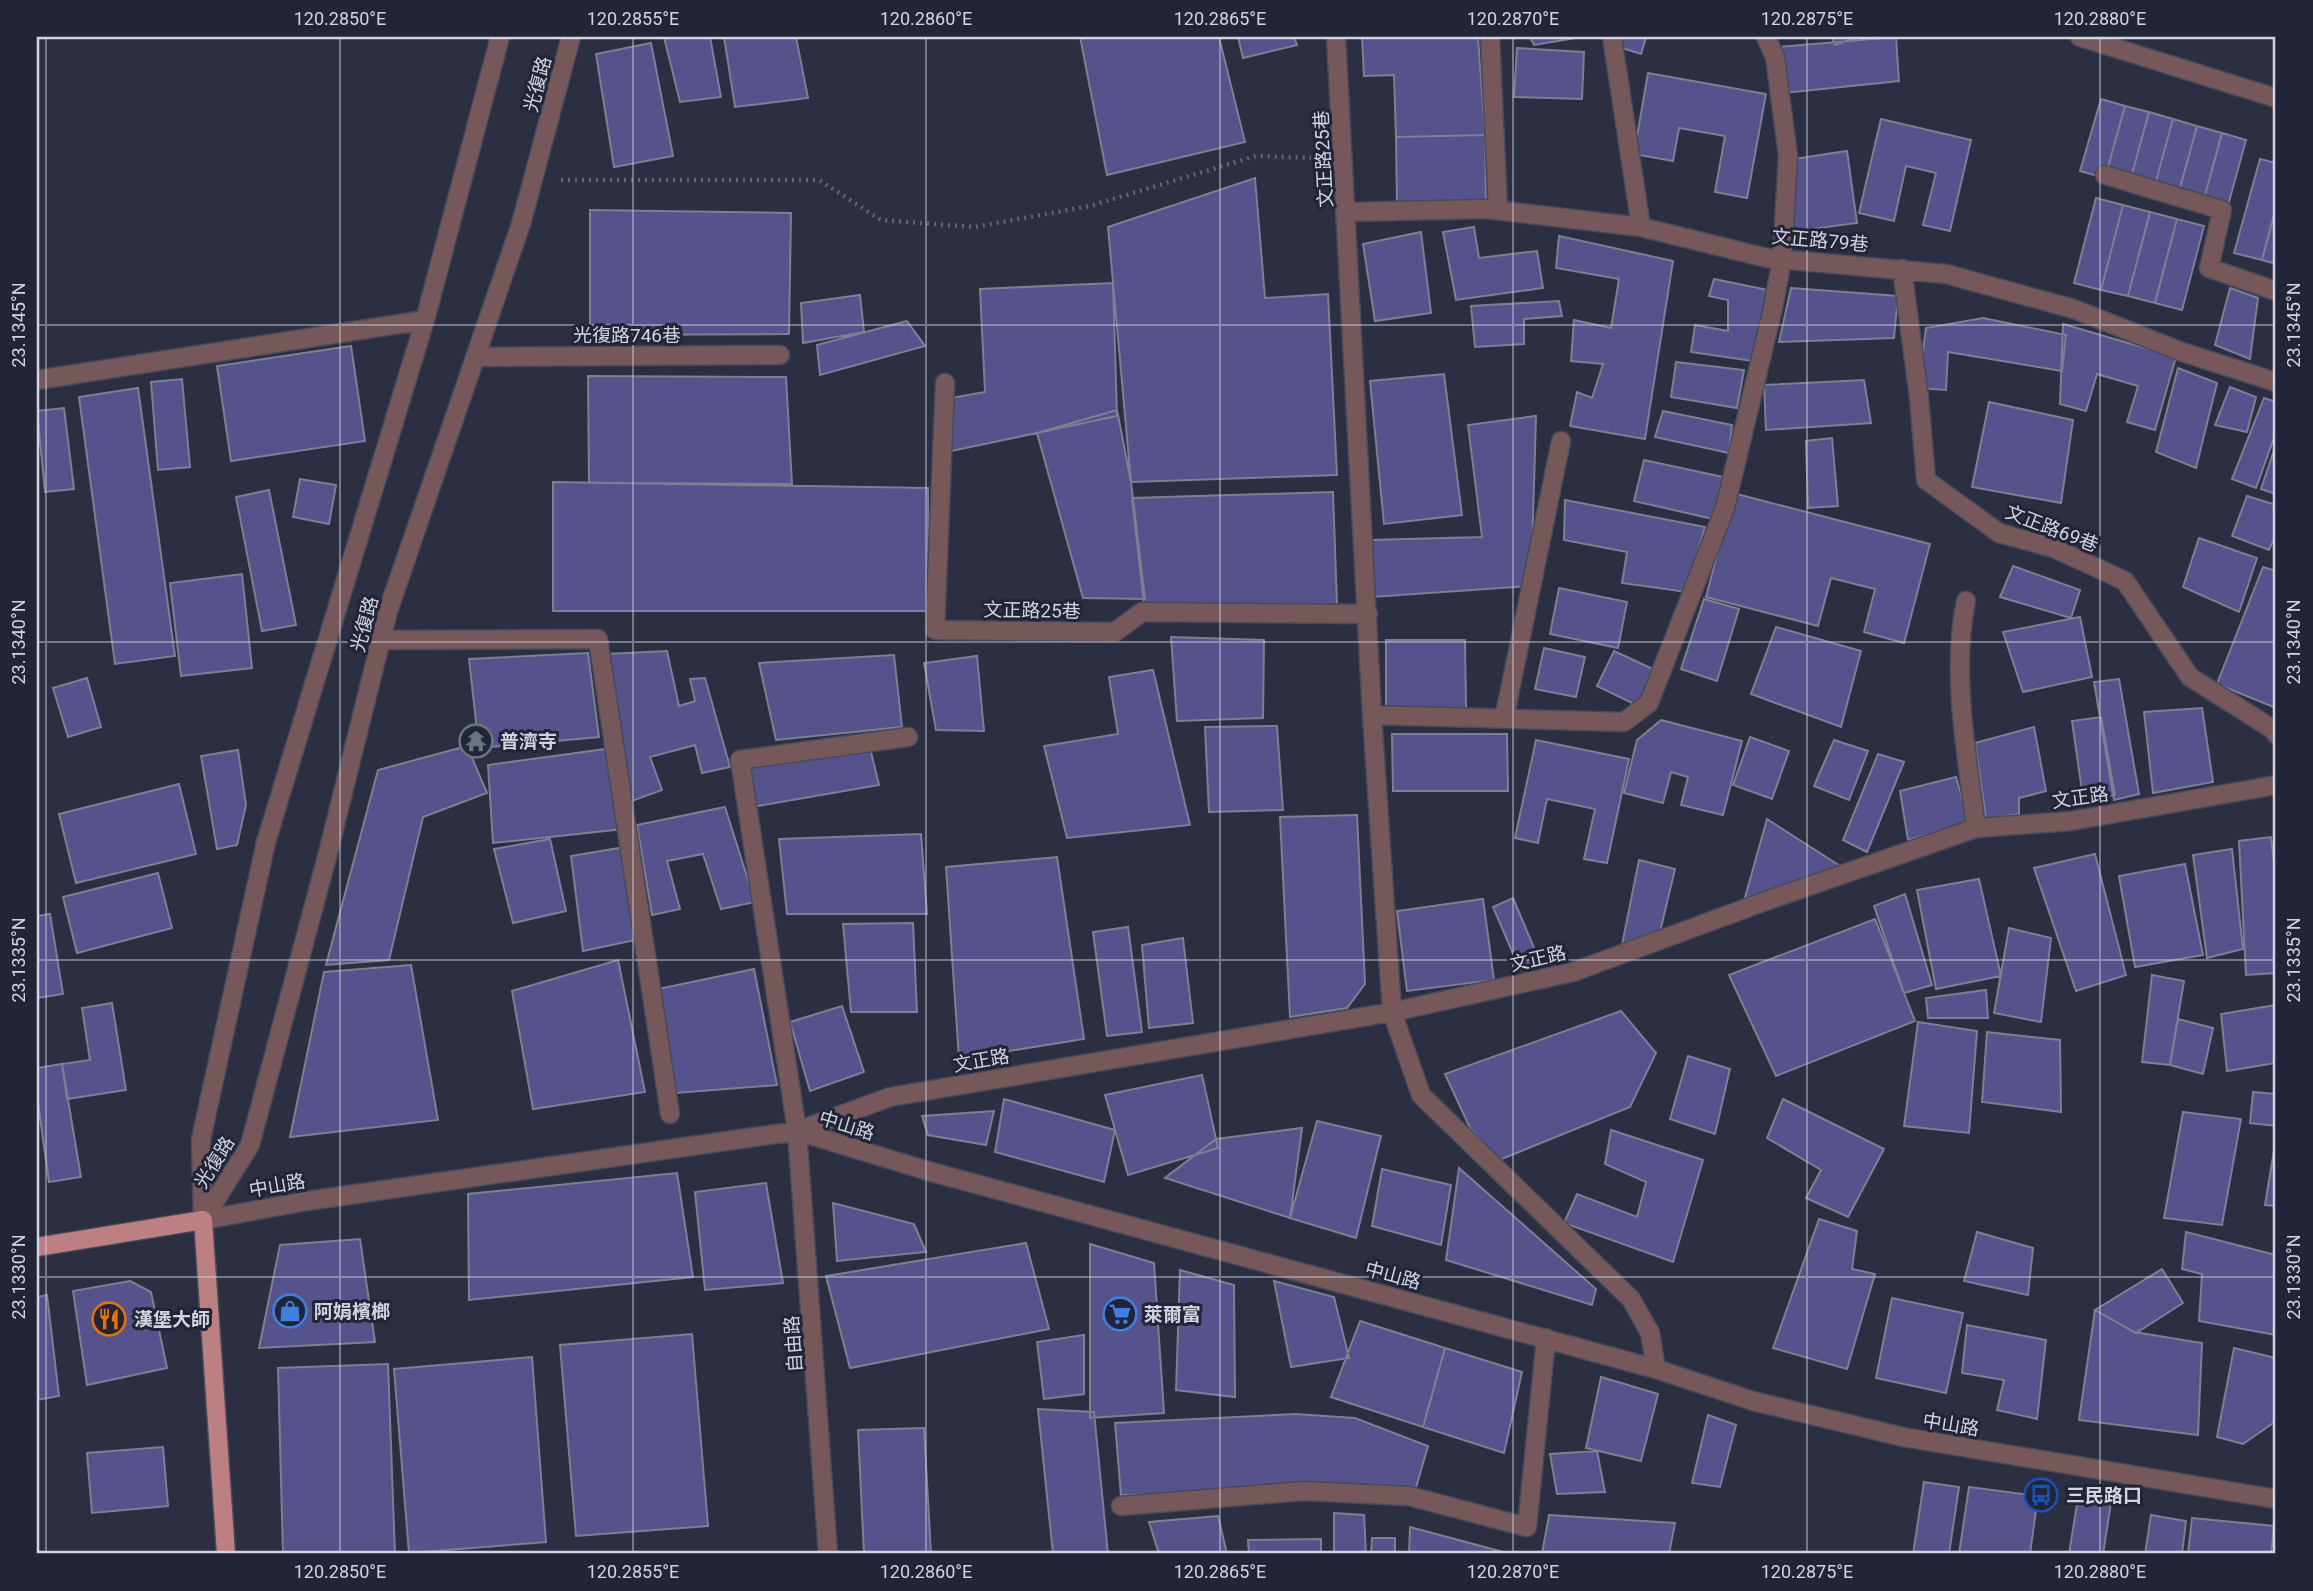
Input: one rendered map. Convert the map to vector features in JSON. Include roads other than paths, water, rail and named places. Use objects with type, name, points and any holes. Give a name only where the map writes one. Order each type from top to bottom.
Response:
[{"type":"main road","name":"中山路","points":[[37,1247],[203,1220]]},
{"type":"main road","name":"光復路","points":[[203,1220],[226,1554]]},
{"type":"street","name":"光復路","points":[[203,1220],[201,1139],[266,842],[425,320],[500,37]]},
{"type":"street","name":"光復路","points":[[203,1220],[250,1145],[328,853],[388,611],[521,223],[571,37]]},
{"type":"street","name":"文正路25巷","points":[[1336,37],[1392,1012],[1421,1095],[1631,1299],[1650,1333],[1656,1369]]},
{"type":"street","points":[[1490,37],[1498,210]]},
{"type":"street","points":[[1612,37],[1641,227]]},
{"type":"street","points":[[1373,715],[1624,722],[1649,703],[1724,508],[1773,308],[1782,259],[1788,156],[1775,57],[1766,37]]},
{"type":"street","points":[[2080,37],[2276,98]]},
{"type":"street","points":[[2105,175],[2222,210],[2209,268],[2276,290]]},
{"type":"street","name":"文正路79巷","points":[[1347,212],[1498,210],[1641,227],[1767,258],[1946,274],[2074,309],[2182,352],[2276,382]]},
{"type":"street","name":"文正路69巷","points":[[1902,269],[1919,397],[1926,481],[1999,533],[2054,548],[2125,581],[2190,677],[2274,730],[2276,734]]},
{"type":"street","points":[[37,380],[425,320]]},
{"type":"street","name":"光復路746巷","points":[[475,357],[780,355]]},
{"type":"street","name":"文正路25巷","points":[[945,383],[935,630],[1115,632],[1142,612],[1368,614]]},
{"type":"street","points":[[1504,719],[1561,440]]},
{"type":"street","points":[[1966,601],[1959,632],[1960,657],[1964,734],[1976,828]]},
{"type":"street","points":[[381,640],[598,639],[670,1114]]},
{"type":"street","name":"自由路","points":[[828,1554],[797,1132],[740,760],[908,737]]},
{"type":"street","name":"文正路","points":[[797,1132],[890,1097],[1392,1012],[1573,972],[1976,828],[2071,821],[2276,785]]},
{"type":"street","name":"中山路","points":[[203,1220],[307,1201],[797,1132],[928,1171],[1546,1338],[1656,1369],[1753,1401],[1903,1437],[2276,1499]]},
{"type":"street","points":[[1121,1506],[1303,1491],[1409,1496],[1527,1527],[1546,1338]]},
{"type":"place","name":"普濟寺","points":[[476,741]]},
{"type":"place","name":"阿娟檳榔","points":[[290,1311]]},
{"type":"place","name":"萊爾富","points":[[1120,1314]]},
{"type":"place","name":"漢堡大師","points":[[109,1319]]},
{"type":"place","name":"三民路口","points":[[2041,1495]]}]
